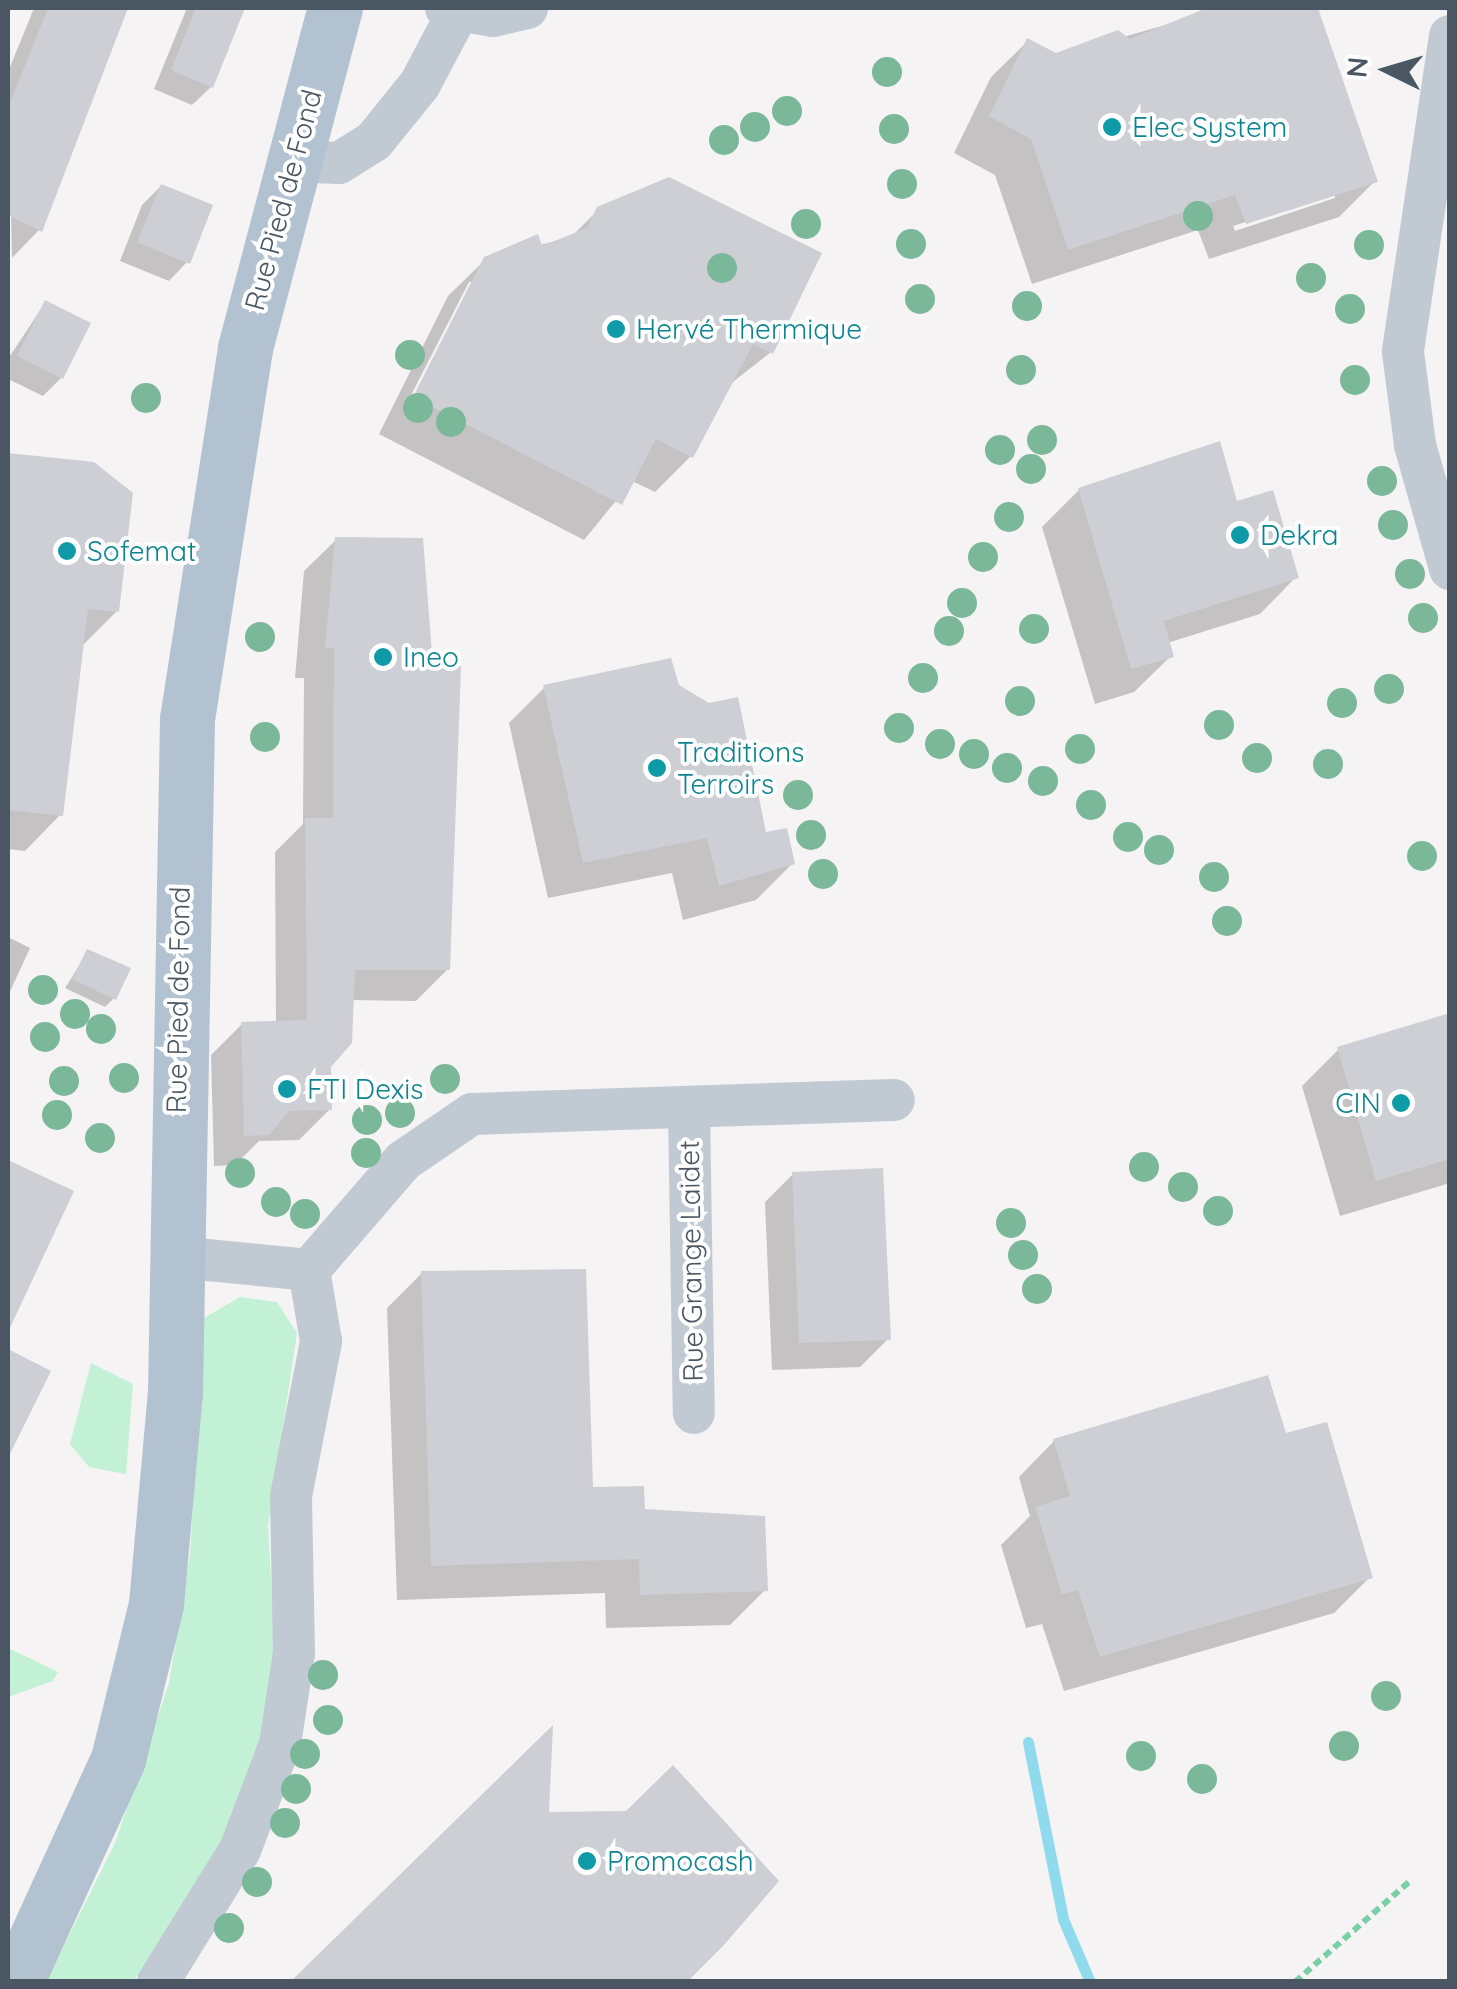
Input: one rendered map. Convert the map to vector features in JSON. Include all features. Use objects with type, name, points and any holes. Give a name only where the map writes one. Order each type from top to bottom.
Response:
[{"type":"main road","name":"Rue Pied de Fond","points":[[16,1982],[98,1812],[148,1652],[170,1484],[187,719],[226,444],[291,161],[335,8]]},
{"type":"street","points":[[291,161],[339,163],[374,140],[420,84],[452,10],[527,8]]},
{"type":"street","points":[[1450,36],[1403,352],[1414,445],[1450,568]]},
{"type":"street","name":"Rue Grange Laidet","points":[[309,1270],[403,1161],[472,1114],[894,1100]]},
{"type":"street","name":"Rue Grange Laidet","points":[[690,1108],[694,1413]]},
{"type":"street","points":[[158,1982],[240,1850],[280,1744],[294,1653],[291,1496],[321,1341],[309,1270],[177,1258]]},
{"type":"path","points":[[1296,1982],[1409,1882]]},
{"type":"green space","points":[[240,1297],[277,1302],[297,1333],[268,1526],[276,1667],[246,1796],[178,1928],[133,1981],[46,1982],[115,1843],[169,1683],[190,1554],[204,1318]]},
{"type":"green space","points":[[91,1363],[133,1384],[126,1474],[89,1467],[70,1444]]},
{"type":"green space","points":[[8,1648],[58,1672],[53,1681],[8,1697]]},
{"type":"building","points":[[48,8],[128,8],[42,232],[8,215],[8,108]]},
{"type":"building","points":[[196,8],[245,8],[213,88],[171,70]]},
{"type":"building","points":[[1207,8],[1318,8],[1378,182],[1246,224],[1235,195],[1068,250],[1031,139],[989,116],[1027,38],[1056,53],[1118,30],[1130,39]]},
{"type":"building","name":"Hervé Thermique","points":[[669,177],[822,253],[773,354],[753,344],[693,458],[656,439],[622,505],[413,397],[484,257],[538,234],[542,246],[587,228],[597,207]]},
{"type":"building","points":[[161,184],[213,205],[190,264],[137,242]]},
{"type":"building","points":[[45,300],[91,323],[63,379],[17,356]]},
{"type":"building","name":"Dekra","points":[[1220,441],[1237,501],[1273,490],[1299,578],[1164,621],[1174,657],[1131,669],[1078,488]]},
{"type":"building","name":"Sofemat","points":[[8,453],[94,462],[133,493],[119,612],[88,609],[63,816],[8,810]]},
{"type":"building","points":[[335,537],[423,538],[433,666],[461,666],[450,970],[355,970],[352,1043],[331,1067],[332,1110],[289,1111],[269,1135],[244,1136],[241,1022],[307,1020],[305,818],[333,818],[334,648],[325,648]]},
{"type":"building","name":"Traditions Terroirs","points":[[671,658],[679,685],[709,703],[738,697],[766,832],[787,828],[795,864],[719,886],[707,838],[583,863],[543,685]]},
{"type":"building","points":[[87,949],[131,968],[116,1000],[72,979]]},
{"type":"building","name":"CIN","points":[[1450,1013],[1450,1159],[1376,1181],[1337,1047]]},
{"type":"building","points":[[8,1160],[74,1191],[8,1332]]},
{"type":"building","points":[[883,1168],[891,1340],[799,1343],[792,1172]]},
{"type":"building","points":[[586,1269],[593,1487],[644,1486],[645,1509],[765,1516],[768,1591],[640,1595],[639,1559],[431,1566],[421,1271]]},
{"type":"building","points":[[8,1349],[51,1371],[8,1458]]},
{"type":"building","points":[[1268,1375],[1286,1433],[1327,1422],[1373,1578],[1100,1657],[1078,1590],[1062,1594],[1035,1507],[1070,1496],[1053,1439]]},
{"type":"building","name":"Promocash","points":[[553,1725],[549,1812],[626,1811],[673,1765],[779,1881],[687,1982],[290,1982]]},
{"type":"waterway","points":[[1028,1742],[1063,1919],[1090,1982]]},
{"type":"place","name":"Elec System","points":[[1112,127]]},
{"type":"place","name":"Hervé Thermique","points":[[616,329]]},
{"type":"place","name":"Dekra","points":[[1240,535]]},
{"type":"place","name":"Sofemat","points":[[67,551]]},
{"type":"place","name":"Ineo","points":[[383,657]]},
{"type":"place","name":"Traditions Terroirs","points":[[657,768]]},
{"type":"place","name":"FTI Dexis","points":[[287,1089]]},
{"type":"place","name":"CIN","points":[[1401,1103]]},
{"type":"place","name":"Promocash","points":[[587,1861]]}]
